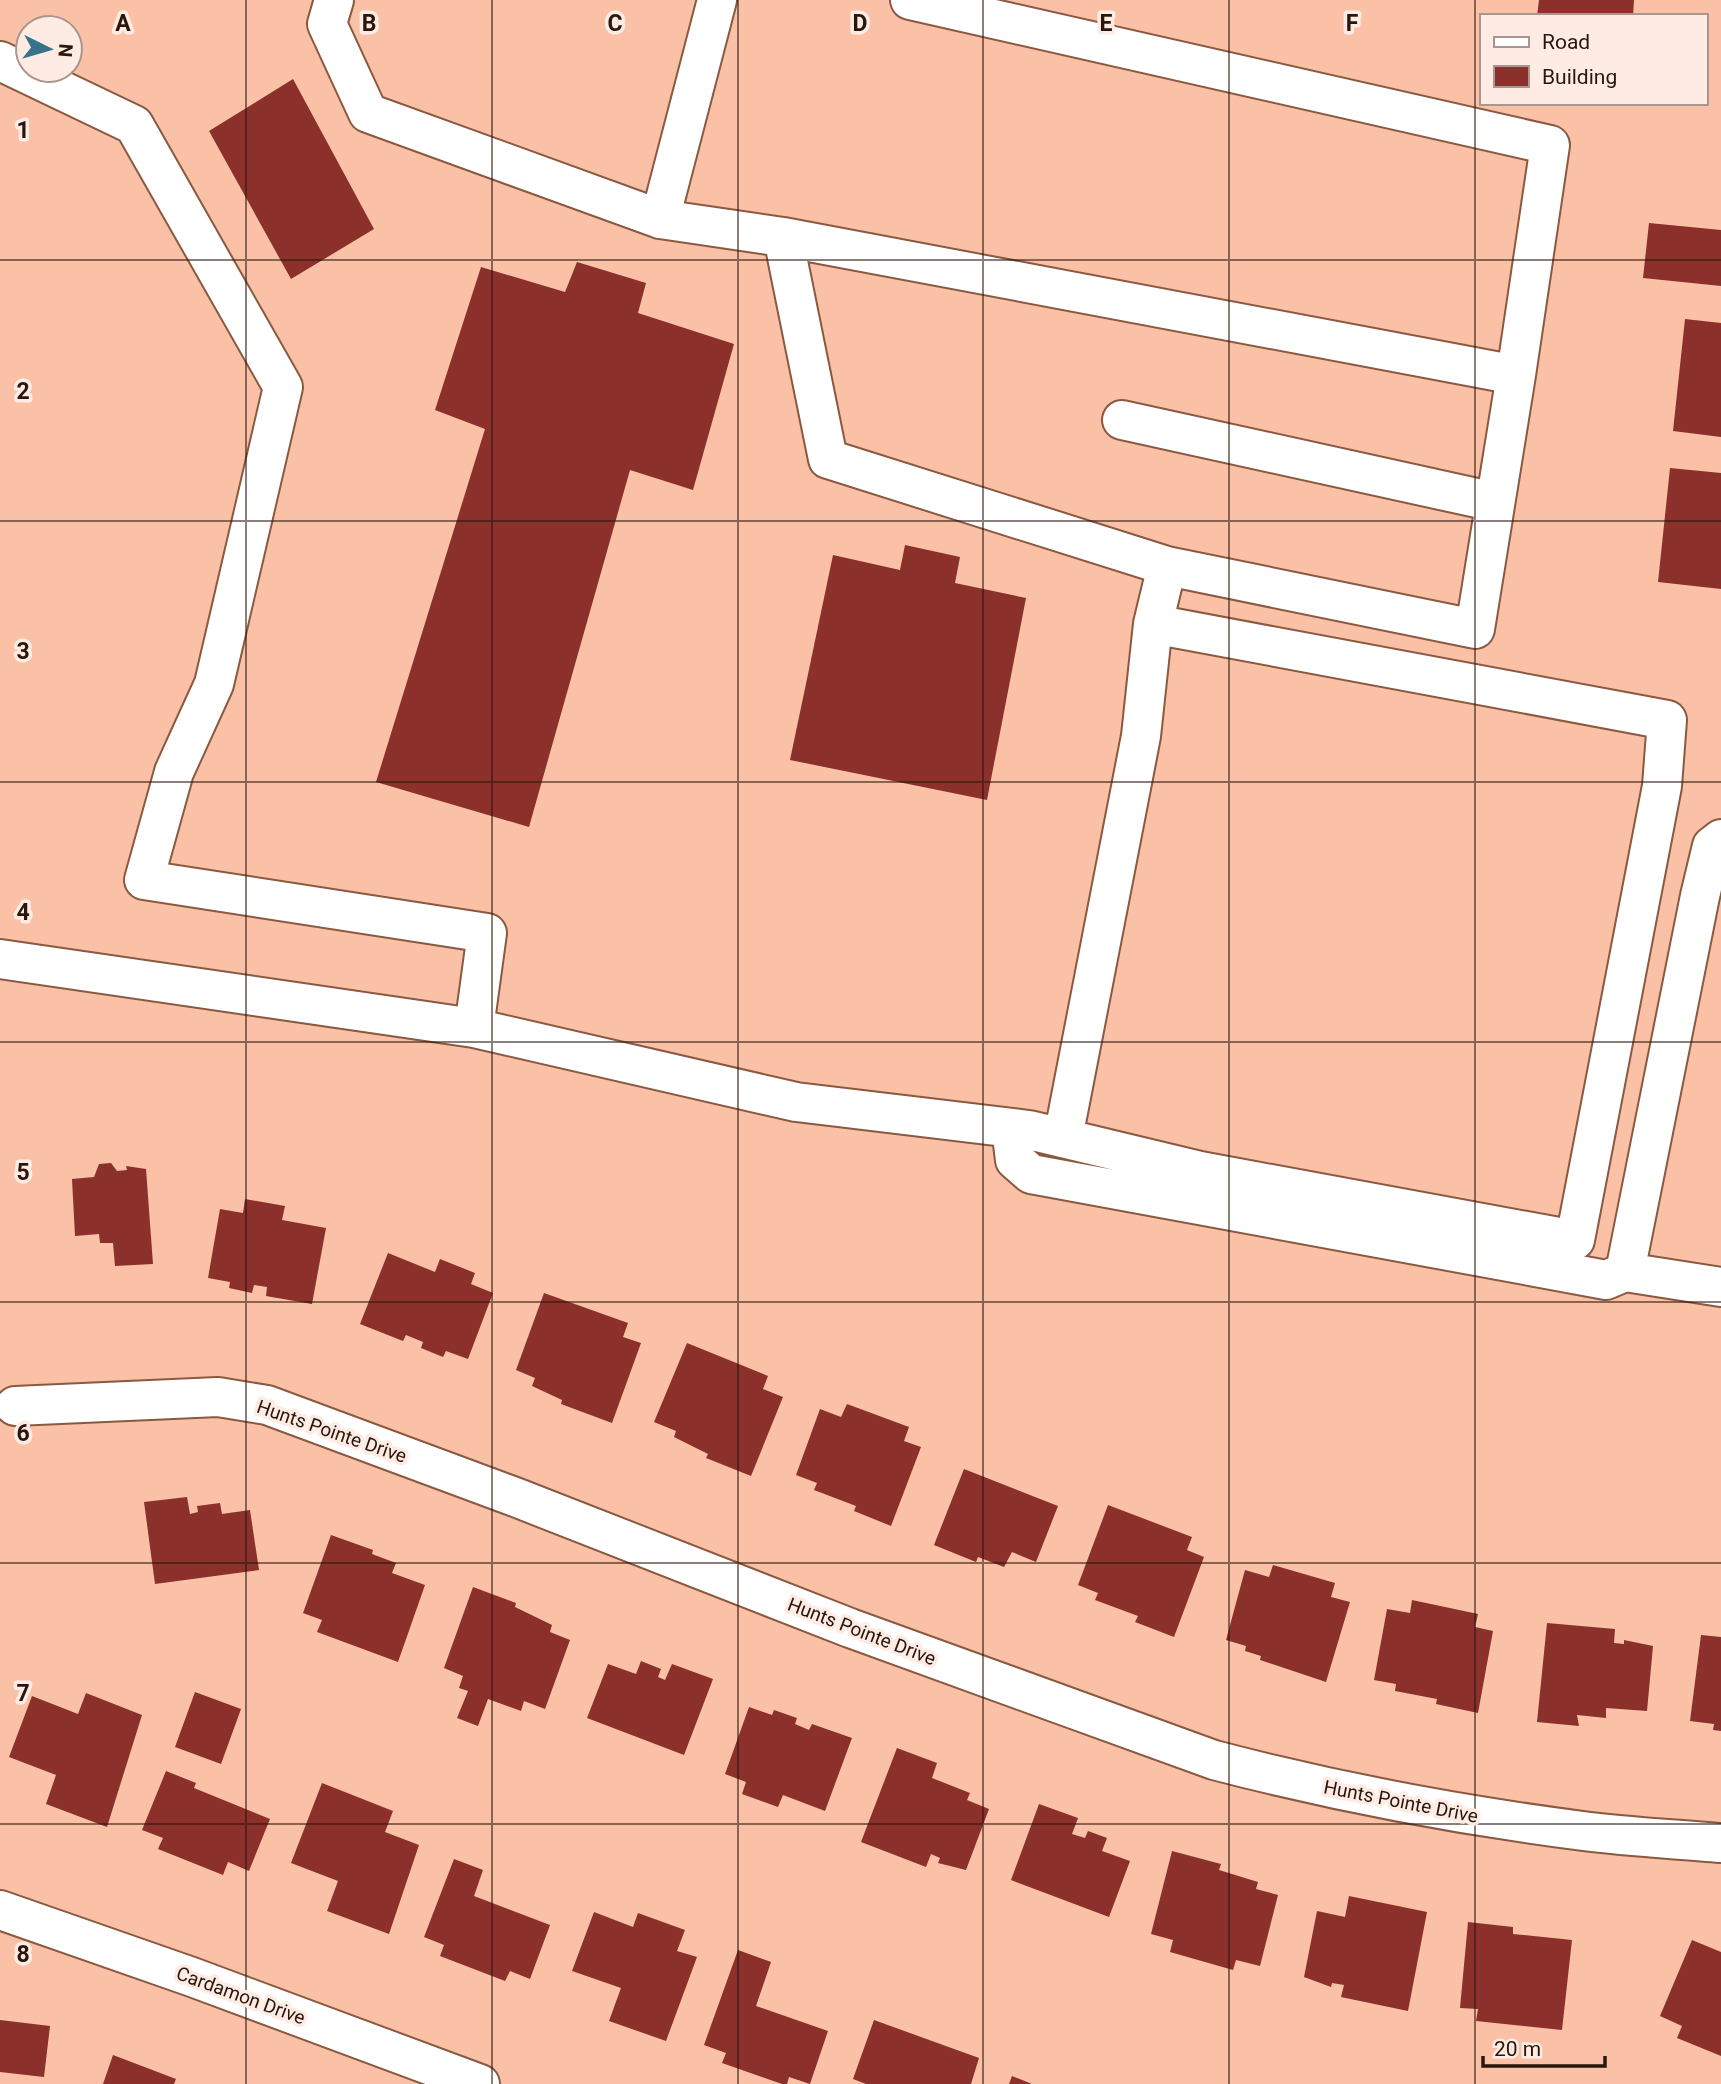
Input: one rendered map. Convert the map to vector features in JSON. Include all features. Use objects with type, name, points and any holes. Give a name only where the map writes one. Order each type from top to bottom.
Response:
[{"type":"street","points":[[334,0],[327,24],[368,113],[660,219],[783,237],[1516,375]]},
{"type":"street","points":[[660,219],[717,0]]},
{"type":"street","points":[[783,237],[828,459],[1167,566],[1475,629],[1550,145],[911,0]]},
{"type":"street","points":[[0,61],[134,125],[284,387],[214,684],[174,772],[144,880],[487,933],[474,1028]]},
{"type":"street","points":[[1122,420],[1495,502]]},
{"type":"street","points":[[1063,1138],[1141,736],[1153,624],[1167,566]]},
{"type":"street","points":[[0,959],[474,1028],[796,1102],[1011,1128],[1199,1171],[1575,1240],[1662,786],[1667,720],[1153,624]]},
{"type":"street","points":[[1625,1272],[1700,896],[1712,846],[1721,839]]},
{"type":"street","points":[[1011,1128],[1015,1160],[1031,1174],[1606,1280],[1625,1272],[1721,1287]]},
{"type":"street","name":"Hunts Pointe Drive","points":[[15,1406],[218,1397],[267,1405],[515,1497],[850,1628],[1214,1760],[1275,1776],[1430,1809],[1586,1832],[1721,1843]]},
{"type":"street","name":"Cardamon Drive","points":[[0,1910],[192,1976],[480,2084]]},
{"type":"building","points":[[1539,0],[1634,0],[1633,14],[1537,14]]},
{"type":"building","points":[[293,79],[374,229],[291,279],[209,131]]},
{"type":"building","points":[[1649,223],[1721,230],[1721,286],[1643,278]]},
{"type":"building","points":[[577,262],[646,283],[638,313],[734,344],[693,490],[630,470],[529,827],[376,782],[485,429],[435,410],[481,267],[565,292]]},
{"type":"building","points":[[1685,319],[1721,323],[1721,437],[1673,431]]},
{"type":"building","points":[[1670,468],[1721,473],[1721,589],[1658,582]]},
{"type":"building","points":[[905,545],[960,557],[955,583],[1026,598],[987,800],[790,760],[833,555],[900,570]]},
{"type":"building","points":[[111,1163],[117,1171],[127,1170],[126,1166],[146,1169],[153,1264],[115,1266],[113,1243],[100,1243],[99,1234],[75,1236],[72,1179],[94,1177],[99,1164]]},
{"type":"building","points":[[245,1199],[285,1206],[282,1220],[326,1228],[312,1304],[266,1296],[267,1287],[254,1285],[252,1293],[229,1288],[230,1282],[208,1278],[220,1209],[243,1213]]},
{"type":"building","points":[[388,1253],[435,1272],[440,1259],[475,1273],[471,1284],[493,1293],[468,1359],[446,1351],[443,1357],[421,1348],[423,1342],[406,1335],[403,1341],[360,1324]]},
{"type":"building","points":[[544,1293],[628,1323],[623,1337],[641,1343],[612,1423],[561,1404],[562,1400],[532,1386],[535,1378],[516,1370]]},
{"type":"building","points":[[687,1343],[768,1376],[763,1389],[783,1397],[751,1476],[706,1458],[708,1454],[674,1437],[676,1431],[654,1422]]},
{"type":"building","points":[[847,1404],[909,1427],[904,1441],[921,1447],[891,1526],[854,1511],[856,1506],[814,1490],[817,1483],[796,1475],[820,1409],[841,1417]]},
{"type":"building","points":[[964,1469],[1058,1506],[1036,1562],[1012,1552],[1004,1567],[978,1557],[976,1562],[934,1545]]},
{"type":"building","points":[[187,1497],[190,1514],[198,1512],[197,1506],[220,1503],[222,1514],[250,1510],[259,1570],[155,1584],[144,1502]]},
{"type":"building","points":[[1108,1505],[1192,1537],[1187,1550],[1204,1557],[1174,1637],[1135,1622],[1138,1616],[1095,1600],[1098,1593],[1078,1585]]},
{"type":"building","points":[[331,1535],[373,1550],[372,1554],[396,1563],[392,1573],[425,1585],[398,1662],[317,1632],[322,1620],[303,1613]]},
{"type":"building","points":[[1273,1565],[1335,1583],[1331,1597],[1350,1602],[1326,1682],[1260,1660],[1261,1656],[1245,1651],[1246,1646],[1226,1640],[1245,1570],[1269,1577]]},
{"type":"building","points":[[473,1587],[516,1603],[515,1607],[552,1625],[550,1632],[570,1640],[545,1709],[524,1701],[521,1711],[488,1699],[478,1726],[457,1718],[468,1691],[459,1688],[463,1676],[444,1668]]},
{"type":"building","points":[[1412,1600],[1478,1614],[1475,1627],[1493,1631],[1478,1713],[1436,1704],[1437,1699],[1395,1691],[1396,1684],[1374,1680],[1387,1609],[1410,1613]]},
{"type":"building","points":[[1547,1623],[1615,1629],[1614,1643],[1624,1644],[1624,1640],[1653,1646],[1647,1711],[1606,1708],[1606,1718],[1577,1715],[1579,1726],[1537,1722]]},
{"type":"building","points":[[1701,1635],[1721,1637],[1721,1731],[1713,1730],[1714,1724],[1690,1721]]},
{"type":"building","points":[[641,1661],[661,1669],[658,1677],[665,1680],[672,1664],[713,1679],[684,1755],[587,1718],[608,1664],[636,1674]]},
{"type":"building","points":[[195,1692],[241,1709],[221,1764],[175,1747]]},
{"type":"building","points":[[86,1693],[142,1715],[107,1827],[46,1804],[56,1775],[9,1757],[32,1696],[78,1714]]},
{"type":"building","points":[[749,1707],[772,1715],[774,1710],[797,1718],[795,1724],[809,1730],[812,1724],[852,1738],[825,1811],[783,1795],[778,1807],[742,1794],[746,1782],[725,1774]]},
{"type":"building","points":[[897,1748],[937,1763],[932,1778],[970,1793],[967,1800],[989,1809],[966,1870],[938,1863],[940,1858],[931,1854],[926,1867],[861,1842]]},
{"type":"building","points":[[166,1771],[196,1783],[194,1788],[270,1819],[249,1871],[228,1862],[223,1875],[158,1849],[163,1838],[142,1830]]},
{"type":"building","points":[[322,1783],[393,1811],[385,1832],[419,1845],[389,1934],[327,1911],[338,1881],[291,1863]]},
{"type":"building","points":[[1039,1804],[1078,1818],[1072,1834],[1085,1838],[1088,1831],[1107,1838],[1102,1851],[1130,1861],[1109,1917],[1011,1880]]},
{"type":"building","points":[[1172,1851],[1221,1864],[1219,1870],[1258,1882],[1256,1889],[1278,1895],[1260,1966],[1236,1960],[1233,1970],[1170,1952],[1173,1940],[1151,1934]]},
{"type":"building","points":[[454,1859],[483,1870],[474,1896],[550,1925],[530,1979],[510,1971],[505,1981],[440,1956],[444,1945],[424,1937]]},
{"type":"building","points":[[1349,1896],[1427,1912],[1408,2011],[1341,1997],[1344,1985],[1332,1983],[1331,1987],[1304,1977],[1317,1911],[1345,1917]]},
{"type":"building","points":[[594,1912],[633,1927],[638,1913],[685,1930],[677,1951],[697,1957],[666,2041],[609,2021],[621,1988],[572,1971]]},
{"type":"building","points":[[1468,1922],[1513,1927],[1513,1934],[1572,1940],[1562,2030],[1476,2021],[1478,2009],[1460,2008]]},
{"type":"building","points":[[1692,1940],[1721,1952],[1721,2056],[1677,2038],[1682,2026],[1660,2016]]},
{"type":"building","points":[[738,1950],[771,1962],[756,2006],[828,2031],[810,2084],[789,2077],[787,2084],[782,2084],[722,2063],[726,2053],[704,2045]]},
{"type":"building","points":[[0,2020],[50,2026],[44,2077],[0,2072]]},
{"type":"building","points":[[874,2020],[979,2058],[971,2084],[866,2084],[853,2079]]},
{"type":"building","points":[[113,2055],[176,2079],[174,2084],[103,2084]]},
{"type":"building","points":[[1012,2076],[1032,2084],[1009,2084]]}]
